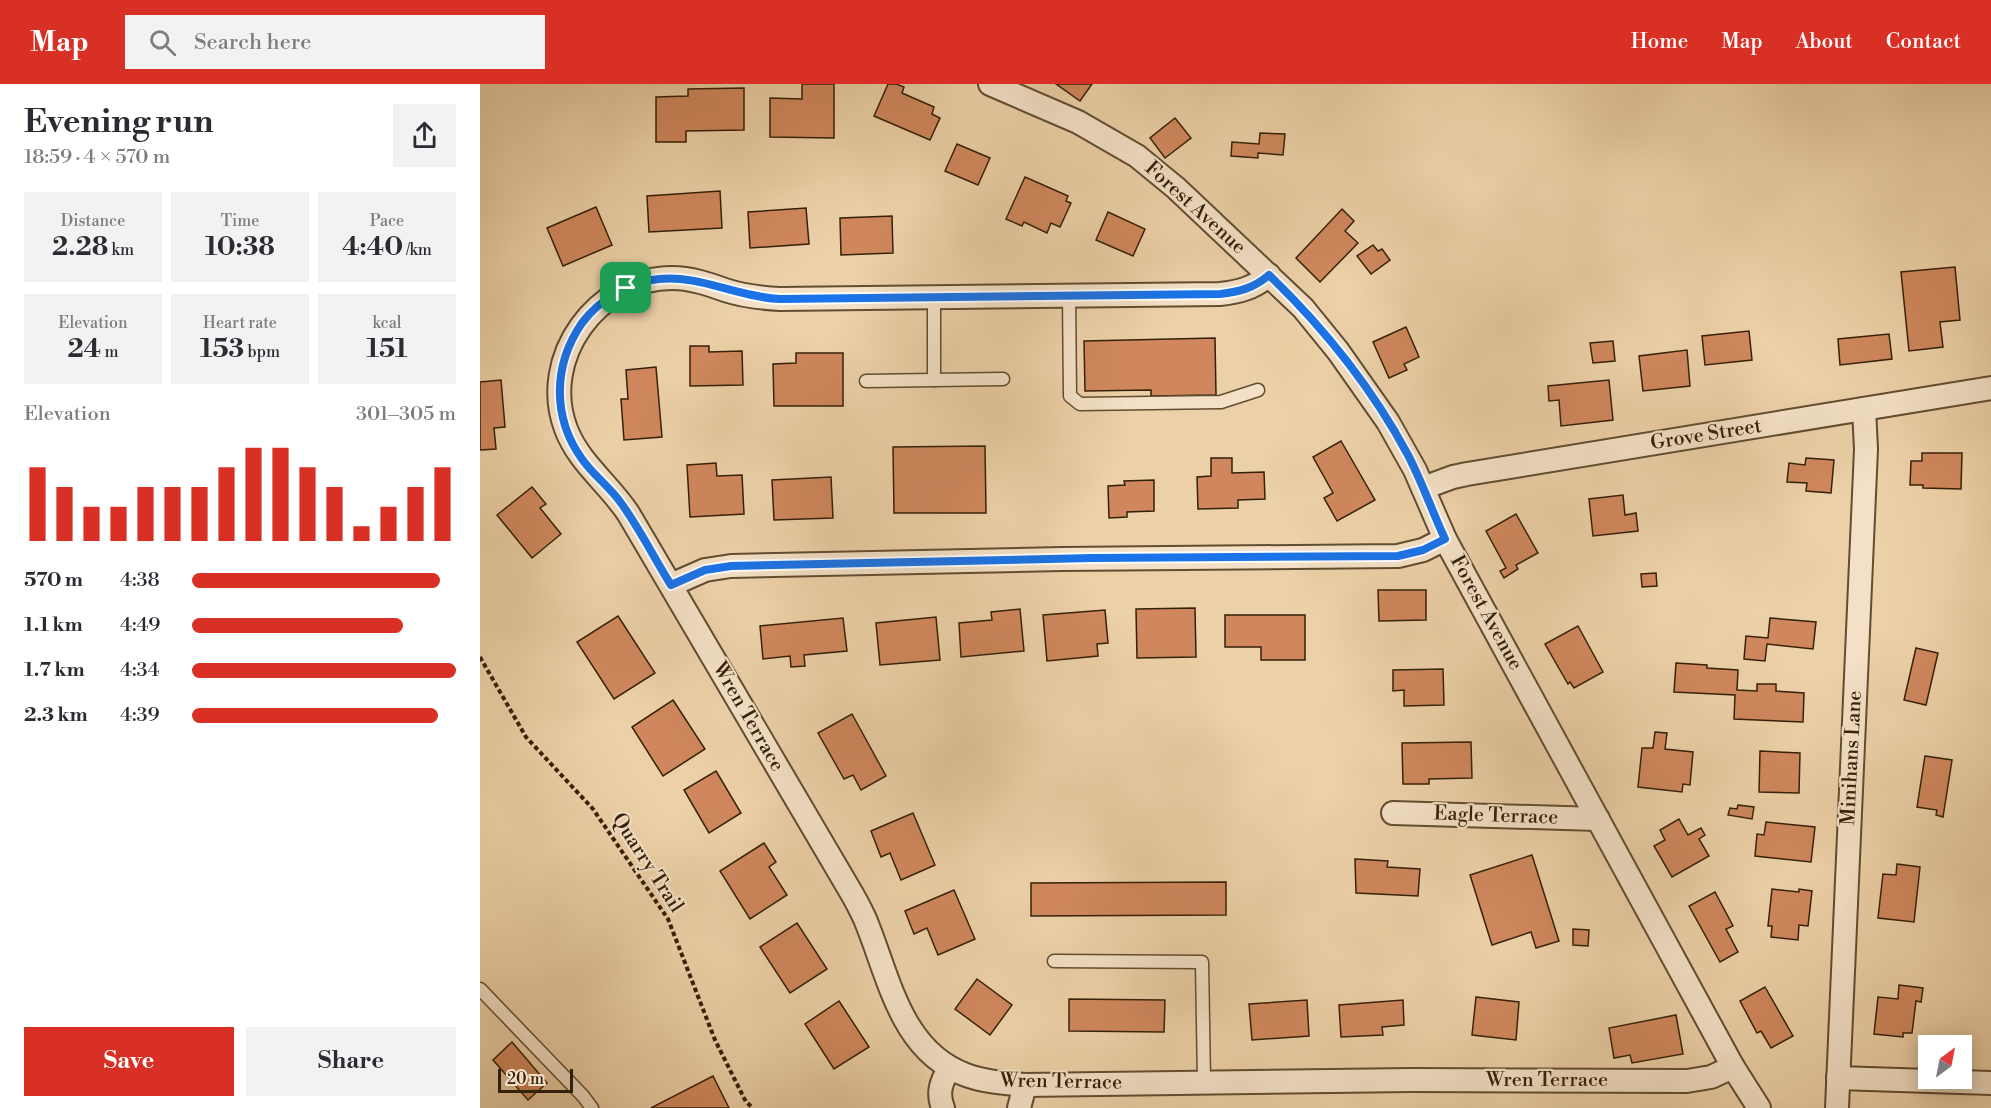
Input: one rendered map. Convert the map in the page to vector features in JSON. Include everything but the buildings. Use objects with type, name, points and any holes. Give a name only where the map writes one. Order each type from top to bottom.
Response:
[{"type":"street","name":"Forest Avenue","points":[[990,84],[1078,122],[1137,156],[1176,188],[1303,308],[1357,376],[1398,439],[1424,488],[1445,539],[1733,1067],[1759,1108]]},
{"type":"street","name":"Wren Terrace","points":[[1269,275],[1252,287],[1231,293],[1069,295],[761,298],[689,279],[657,279],[641,282],[619,292],[598,306],[586,318],[568,347],[559,381],[561,415],[573,445],[582,459],[620,501],[848,886],[865,919],[904,1018],[924,1047],[950,1068],[981,1080],[1024,1084],[1434,1080],[1687,1081],[1711,1077],[1733,1067]]},
{"type":"street","name":"Grove Street","points":[[1424,488],[1467,474],[1991,388]]},
{"type":"street","name":"Minihans Lane","points":[[1837,1108],[1866,461],[1864,409]]},
{"type":"street","points":[[671,585],[705,570],[731,566],[1050,559],[1398,556],[1423,550],[1445,539]]},
{"type":"street","name":"Eagle Terrace","points":[[1393,813],[1598,819]]},
{"type":"street","points":[[943,1108],[940,1090],[950,1068]]},
{"type":"street","points":[[1838,1078],[1991,1083]]},
{"type":"street","points":[[1019,1108],[1024,1084]]},
{"type":"lane","points":[[1069,295],[1070,396],[1080,404],[1221,402],[1258,390]]},
{"type":"lane","points":[[934,296],[934,380]]},
{"type":"lane","points":[[866,381],[1003,380]]},
{"type":"lane","points":[[1054,961],[1202,962],[1204,1082]]},
{"type":"lane","points":[[480,990],[592,1108]]},
{"type":"path","name":"Quarry Trail","points":[[480,657],[526,737],[593,809],[668,919],[715,1040],[746,1102],[753,1108]]},
{"type":"route","points":[[1269,275],[1303,308],[1375,402],[1408,455],[1445,539],[1423,550],[1398,556],[1092,558],[731,566],[692,574],[671,585],[620,501],[582,459],[573,445],[561,415],[559,381],[568,347],[586,318],[611,296],[626,288],[641,282],[673,278],[689,279],[744,295],[780,299],[1220,294],[1243,291],[1269,275]]}]
